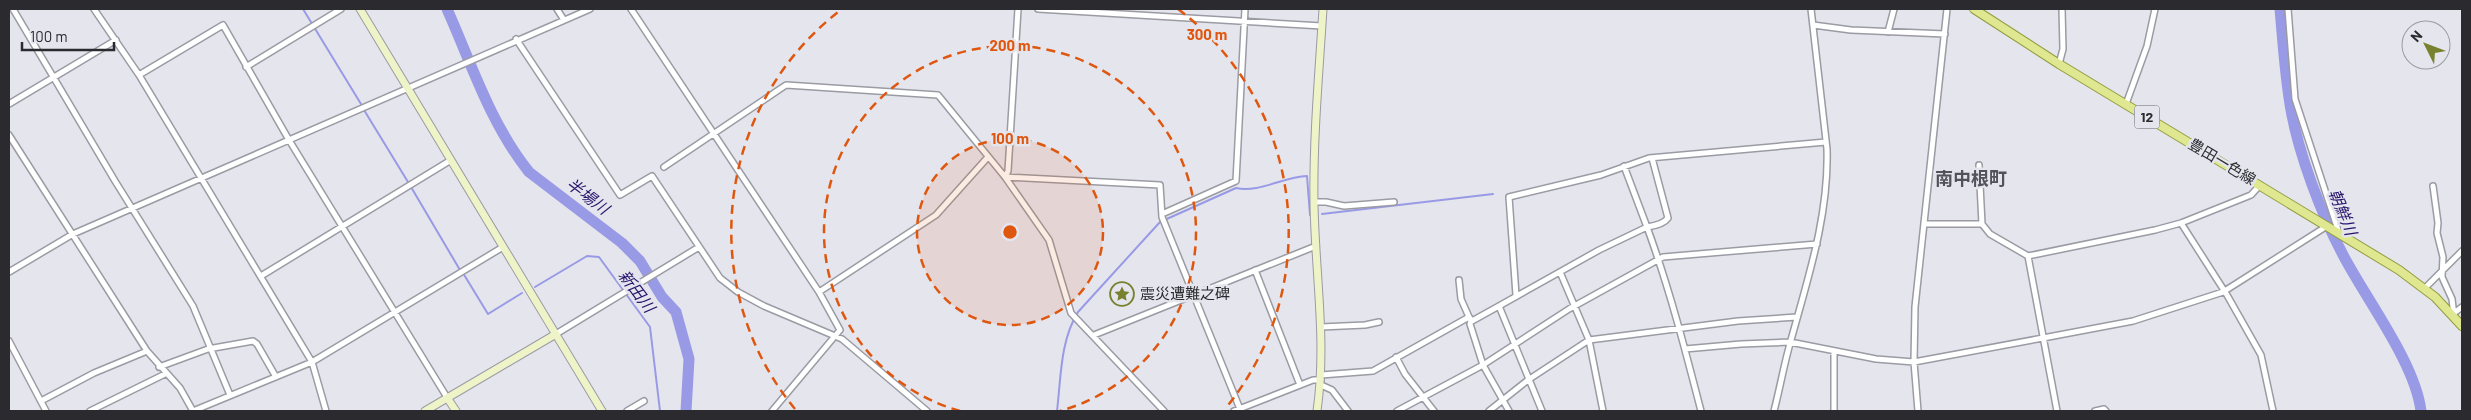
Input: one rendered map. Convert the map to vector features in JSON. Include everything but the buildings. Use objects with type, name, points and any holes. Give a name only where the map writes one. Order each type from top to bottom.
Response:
[{"type":"main road","name":"豊田一色線","points":[[1974,9],[2059,64],[2399,270],[2424,288],[2454,315],[2462,326]]},
{"type":"street","points":[[9,14],[13,9],[193,306],[230,395]]},
{"type":"street","points":[[94,9],[139,76],[312,362],[326,411]]},
{"type":"street","points":[[246,67],[341,9]]},
{"type":"street","points":[[360,9],[602,411]]},
{"type":"street","points":[[557,9],[564,20]]},
{"type":"street","points":[[9,272],[73,234],[590,9]]},
{"type":"street","points":[[631,9],[819,292],[840,330],[772,411]]},
{"type":"street","points":[[1005,177],[1008,171],[1018,9]]},
{"type":"street","points":[[1038,9],[1322,26]]},
{"type":"street","points":[[1163,218],[1236,181],[1245,9]]},
{"type":"street","points":[[1317,411],[1321,380],[1321,327],[1314,202],[1324,9]]},
{"type":"street","points":[[1774,411],[1790,342],[1818,244],[1827,167],[1826,142],[1811,9]]},
{"type":"street","points":[[1888,32],[1894,9]]},
{"type":"street","points":[[1918,411],[1914,362],[1915,307],[1947,9]]},
{"type":"street","points":[[2059,64],[2063,49],[2062,9]]},
{"type":"street","points":[[2126,104],[2147,46],[2155,9]]},
{"type":"street","points":[[2288,9],[2295,99],[2339,233]]},
{"type":"street","points":[[139,76],[223,25],[289,140],[456,411]]},
{"type":"street","points":[[1813,25],[1833,29],[1945,34]]},
{"type":"street","points":[[9,104],[116,40]]},
{"type":"street","points":[[516,40],[620,196],[652,176],[720,278],[738,292],[782,315],[836,336],[928,411]]},
{"type":"street","points":[[664,167],[786,85],[938,95],[1005,177],[1049,240],[1075,317],[1094,335],[1161,411]]},
{"type":"street","points":[[9,135],[147,351],[165,374],[180,388],[193,411],[312,362],[503,247]]},
{"type":"street","points":[[1516,295],[1509,197],[1601,175],[1652,158],[1826,142]]},
{"type":"street","points":[[819,292],[936,215],[988,157]]},
{"type":"street","points":[[1005,177],[1160,185],[1163,218],[1194,294],[1237,410],[1300,385],[1373,371],[1396,357],[1499,306],[1623,237],[1665,222],[1668,218],[1652,158]]},
{"type":"street","points":[[261,276],[451,160]]},
{"type":"street","points":[[1979,165],[1982,224],[1990,234],[2028,256],[2181,223],[2251,195],[2260,185]]},
{"type":"street","points":[[1624,166],[1659,259],[1685,349],[1700,411]]},
{"type":"street","points":[[2433,186],[2438,224],[2437,233],[2443,258],[2444,284],[2453,302],[2454,315]]},
{"type":"street","points":[[1314,202],[1326,202],[1344,206],[1394,202]]},
{"type":"street","points":[[2181,223],[2261,356],[2274,411]]},
{"type":"street","points":[[1924,224],[1982,224]]},
{"type":"street","points":[[1685,349],[1790,342],[1876,359],[1914,362],[2133,321],[2223,292],[2324,224]]},
{"type":"street","points":[[1397,411],[1484,365],[1573,306],[1659,259],[1818,244]]},
{"type":"street","points":[[1094,335],[1316,246]]},
{"type":"street","points":[[425,411],[448,399],[699,247]]},
{"type":"street","points":[[2424,288],[2462,251]]},
{"type":"street","points":[[2028,256],[2057,411]]},
{"type":"street","points":[[1255,270],[1300,385]]},
{"type":"street","points":[[1560,272],[1589,340],[1602,411]]},
{"type":"street","points":[[1459,280],[1461,299],[1470,319],[1484,365],[1509,411]]},
{"type":"street","points":[[1499,306],[1542,411]]},
{"type":"street","points":[[2454,315],[2462,308]]},
{"type":"street","points":[[1489,411],[1528,380],[1589,340],[1679,328],[1798,317]]},
{"type":"street","points":[[1321,327],[1365,325],[1379,322]]},
{"type":"street","points":[[9,341],[46,411]]},
{"type":"street","points":[[159,367],[212,348],[255,342],[276,377]]},
{"type":"street","points":[[41,401],[94,373],[147,351]]},
{"type":"street","points":[[1834,351],[1834,411]]},
{"type":"street","points":[[1396,357],[1405,374],[1434,411]]},
{"type":"street","points":[[90,411],[165,374]]},
{"type":"street","points":[[1321,380],[1332,390],[1348,411]]},
{"type":"street","points":[[627,411],[644,401]]},
{"type":"street","points":[[2095,411],[2104,409],[2106,411]]},
{"type":"waterway","name":"新田川","points":[[303,9],[361,104]]},
{"type":"waterway","name":"半場川","points":[[447,9],[503,134],[529,172],[622,243],[640,261],[662,297],[676,312],[689,359],[686,411]]},
{"type":"waterway","name":"朝鮮川","points":[[2280,9],[2291,110],[2299,146],[2326,220],[2352,271],[2399,351],[2417,392],[2421,411]]},
{"type":"waterway","name":"新田川","points":[[364,110],[408,182]]},
{"type":"waterway","points":[[1057,411],[1064,347],[1072,323],[1078,312],[1160,222],[1236,188],[1262,187],[1307,176],[1310,215]]},
{"type":"waterway","name":"新田川","points":[[411,187],[460,270]]},
{"type":"waterway","points":[[1322,214],[1493,194]]},
{"type":"waterway","name":"新田川","points":[[535,287],[587,256],[599,257],[650,327],[660,411]]},
{"type":"waterway","name":"新田川","points":[[463,273],[488,314],[522,293]]},
{"type":"place","name":"震災遭難之碑","points":[[1122,294]]},
{"type":"district","name":"南中根町","points":[[1971,179]]}]
